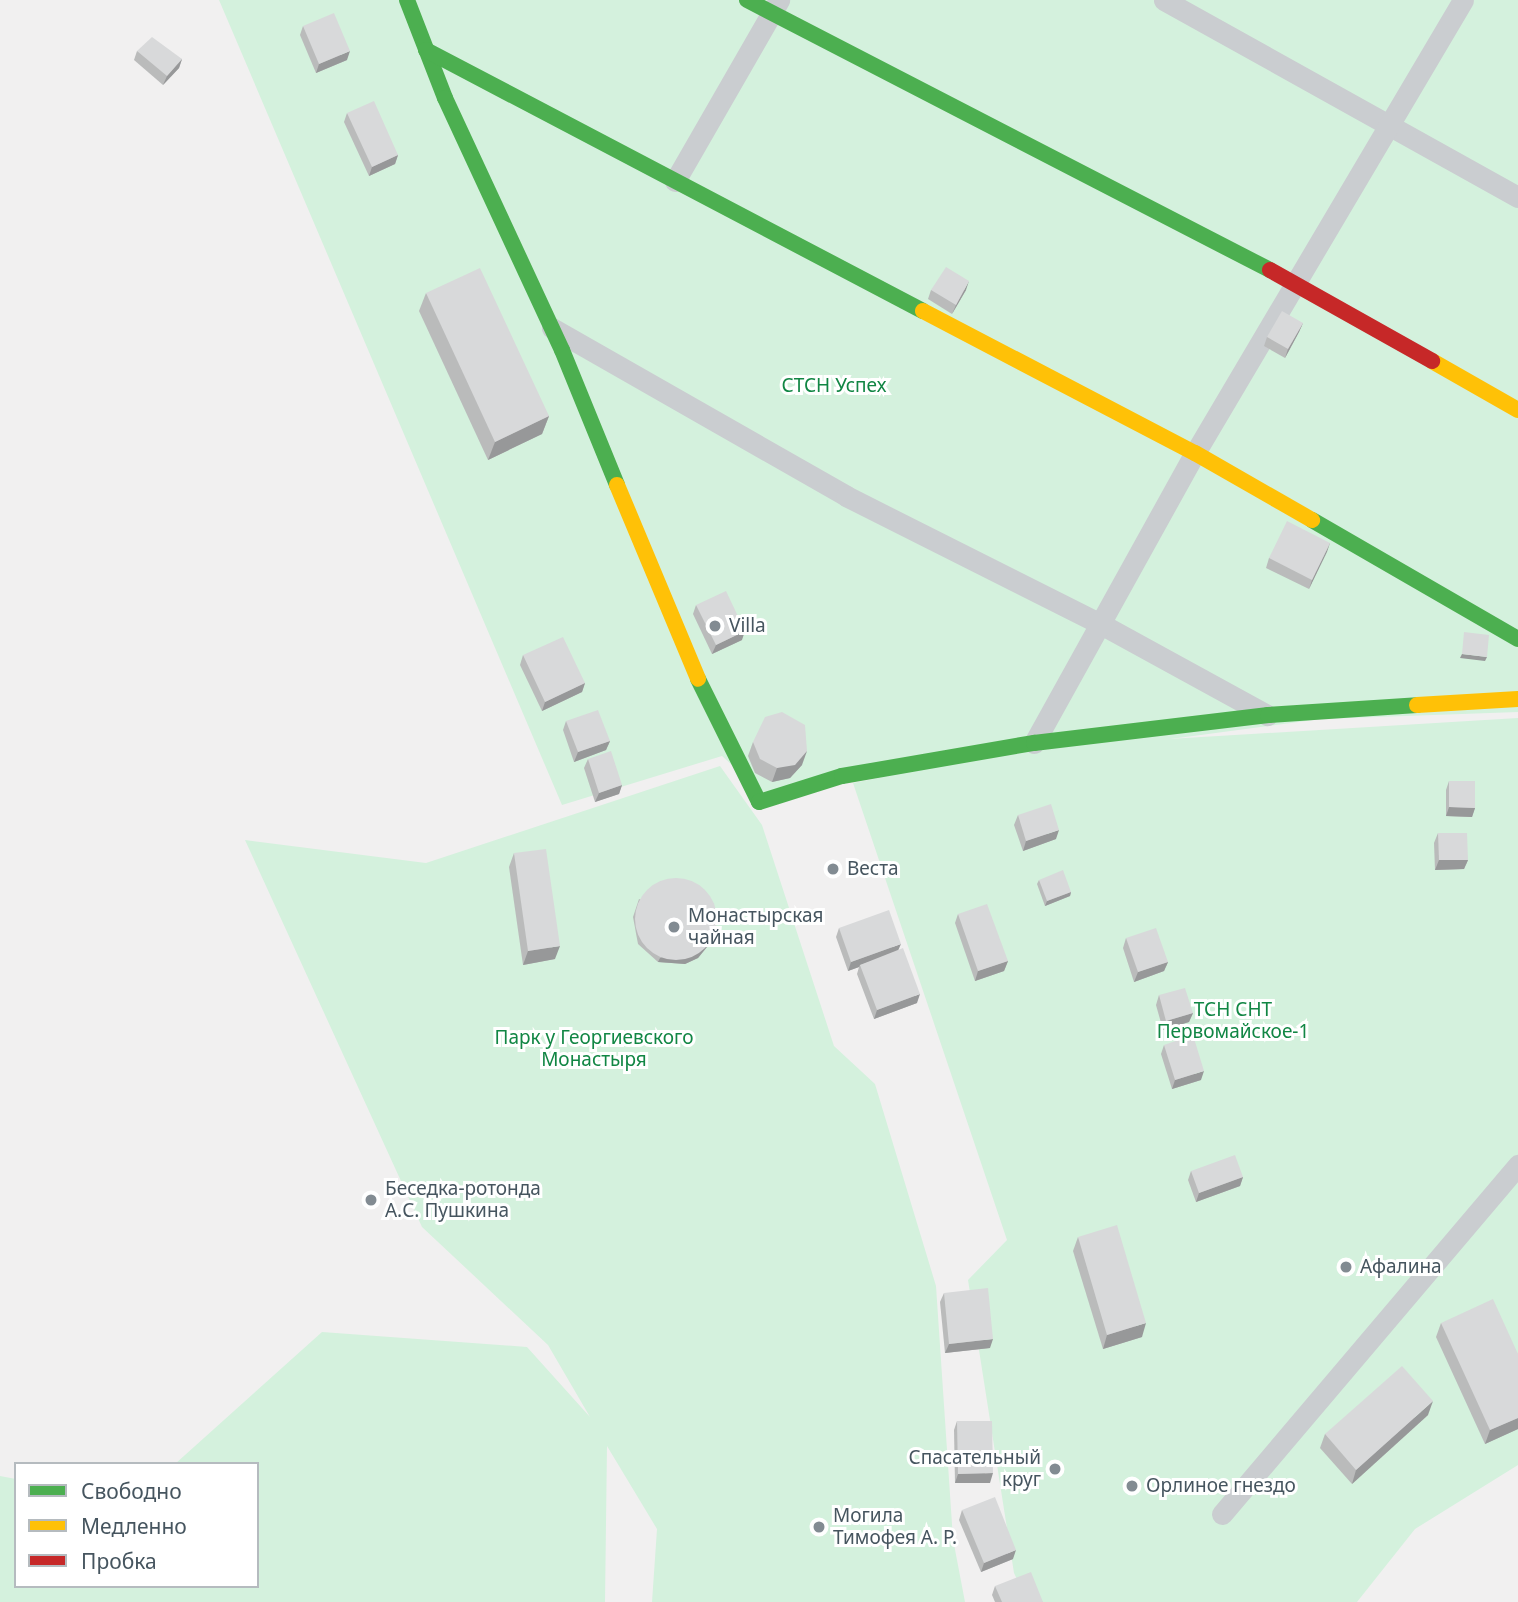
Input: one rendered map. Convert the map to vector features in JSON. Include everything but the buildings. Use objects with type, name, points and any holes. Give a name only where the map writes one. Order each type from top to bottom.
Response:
[{"type":"street","points":[[407,0],[426,50],[552,328],[691,664],[759,802],[842,776],[1034,743],[1268,715],[1518,699]]},
{"type":"street","points":[[747,0],[775,6],[1298,284],[1518,410]]},
{"type":"street","points":[[1164,0],[1518,197]]},
{"type":"street","points":[[1034,743],[1195,453],[1298,284],[1463,0]]},
{"type":"street","points":[[676,181],[775,6]]},
{"type":"street","points":[[426,50],[1195,453],[1518,639]]},
{"type":"street","points":[[552,328],[846,496],[1099,623],[1268,715]]},
{"type":"street","points":[[1222,1514],[1518,1165]]},
{"type":"green space","name":"СТСН Успех","points":[[219,0],[1518,0],[1518,712],[1321,719],[763,793],[722,756],[562,805]]},
{"type":"green space","name":"ТСН СНТ Первомайское-1","points":[[1518,718],[1518,1465],[1415,1529],[1357,1602],[1028,1602],[1014,1573],[968,1280],[1007,1240],[853,783],[1036,747]]},
{"type":"green space","name":"Парк у Георгиевского Монастыря","points":[[720,766],[762,825],[834,1046],[875,1084],[936,1286],[953,1539],[965,1602],[652,1602],[657,1529],[607,1446],[605,1602],[0,1602],[0,1476],[14,1479],[14,1588],[259,1588],[259,1462],[177,1462],[322,1332],[527,1347],[590,1417],[548,1345],[422,1227],[245,840],[426,863]]},
{"type":"traffic: fast","points":[[407,0],[445,98],[562,350],[617,485]]},
{"type":"traffic: fast","points":[[747,0],[1270,270]]},
{"type":"traffic: fast","points":[[426,50],[923,311]]},
{"type":"traffic: fast","points":[[1312,520],[1518,639]]},
{"type":"traffic: fast","points":[[698,679],[759,802],[842,776],[1034,743],[1268,715],[1417,705]]},
{"type":"traffic: slow","points":[[923,311],[1195,453],[1312,520]]},
{"type":"traffic: slow","points":[[1432,361],[1518,410]]},
{"type":"traffic: slow","points":[[617,485],[698,679]]},
{"type":"traffic: slow","points":[[1417,705],[1518,699]]},
{"type":"traffic: jam","points":[[1270,270],[1432,361]]},
{"type":"place","name":"Villa","points":[[715,626]]},
{"type":"place","name":"Веста","points":[[833,869]]},
{"type":"place","name":"Монастырская чайная","points":[[674,927]]},
{"type":"place","name":"Беседка-ротонда А.С. Пушкина","points":[[371,1200]]},
{"type":"place","name":"Афалина","points":[[1346,1267]]},
{"type":"place","name":"Спасательный круг","points":[[1055,1469]]},
{"type":"place","name":"Орлиное гнездо","points":[[1132,1486]]},
{"type":"place","name":"Могила Тимофея А. Р.","points":[[819,1527]]}]
